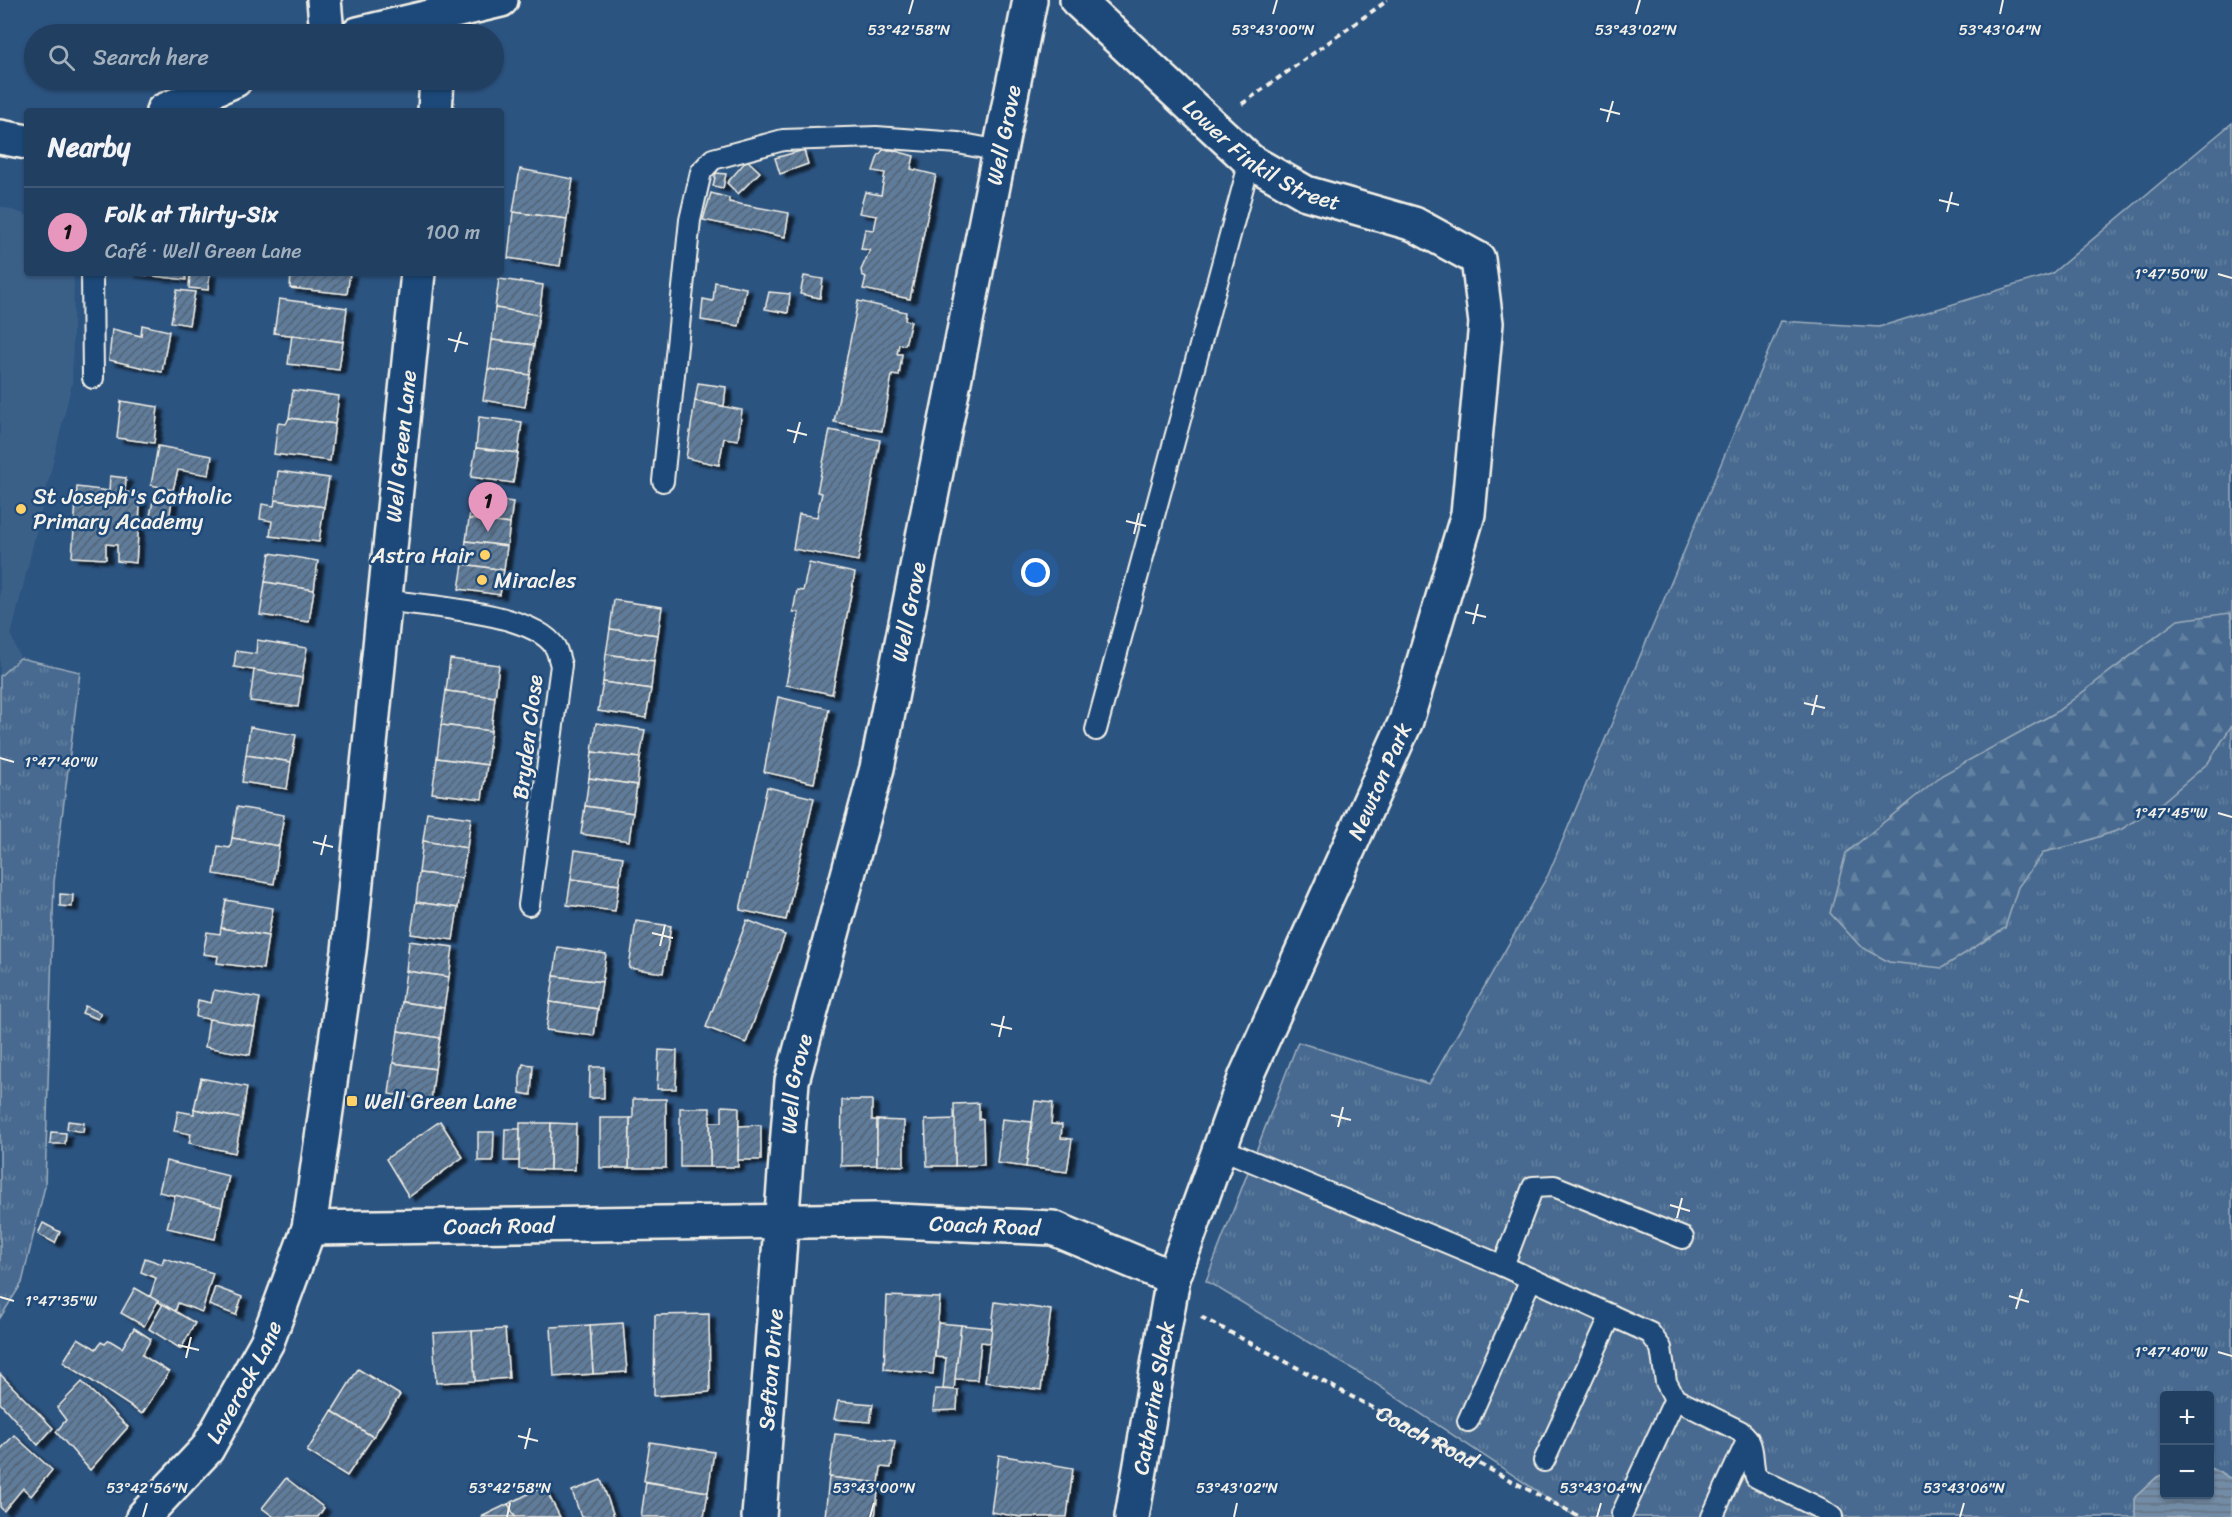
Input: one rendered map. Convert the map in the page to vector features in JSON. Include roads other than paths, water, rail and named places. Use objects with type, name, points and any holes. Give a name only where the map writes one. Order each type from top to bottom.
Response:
[{"type":"street","points":[[324,0],[326,24]]},
{"type":"street","points":[[401,24],[501,0]]},
{"type":"street","name":"Well Grove","points":[[783,1222],[792,1081],[877,768],[1030,0]]},
{"type":"street","name":"Lower Finkil Street","points":[[1077,0],[1250,161],[1306,193],[1414,224],[1478,259]]},
{"type":"street","points":[[170,108],[212,90]]},
{"type":"street","points":[[435,108],[436,90]]},
{"type":"street","points":[[0,137],[24,141]]},
{"type":"street","name":"Newton Park","points":[[1173,1278],[1246,1076],[1406,721],[1468,514],[1486,323],[1478,259]]},
{"type":"street","name":"Well Green Lane","points":[[309,1228],[349,951],[418,276]]},
{"type":"street","name":"Coach Road","points":[[309,1228],[875,1220],[1053,1228],[1173,1278]]},
{"type":"street","name":"Sefton Drive","points":[[759,1517],[783,1222]]},
{"type":"street","name":"Laverock Lane","points":[[142,1517],[207,1449],[267,1342],[309,1228]]},
{"type":"street","name":"Catherine Slack","points":[[1132,1517],[1173,1278]]},
{"type":"lane","points":[[663,480],[690,220],[701,172],[713,159],[783,140],[876,136],[958,143],[1000,151]]},
{"type":"lane","points":[[1096,730],[1250,161]]},
{"type":"lane","points":[[92,276],[93,378]]},
{"type":"lane","name":"Bryden Close","points":[[384,600],[499,617],[526,626],[544,636],[555,647],[561,665],[529,905]]},
{"type":"lane","points":[[1221,1148],[1503,1266],[1650,1333],[1661,1348],[1666,1382],[1675,1399],[1740,1431],[1748,1438],[1752,1447],[1756,1477],[1819,1508],[1832,1517]]},
{"type":"lane","points":[[1503,1266],[1533,1187],[1554,1186],[1683,1238]]},
{"type":"lane","points":[[1468,1421],[1531,1279]]},
{"type":"lane","points":[[1544,1461],[1611,1315]]},
{"type":"lane","points":[[1622,1514],[1675,1399]]},
{"type":"lane","points":[[1712,1517],[1748,1438]]},
{"type":"place","name":"St Joseph's Catholic Primary Academy","points":[[21,509]]},
{"type":"place","name":"Folk at Thirty-Six","points":[[488,532]]},
{"type":"place","name":"Astra Hair","points":[[485,555]]},
{"type":"place","name":"Miracles","points":[[482,580]]},
{"type":"place","name":"Well Green Lane","points":[[352,1101]]}]
